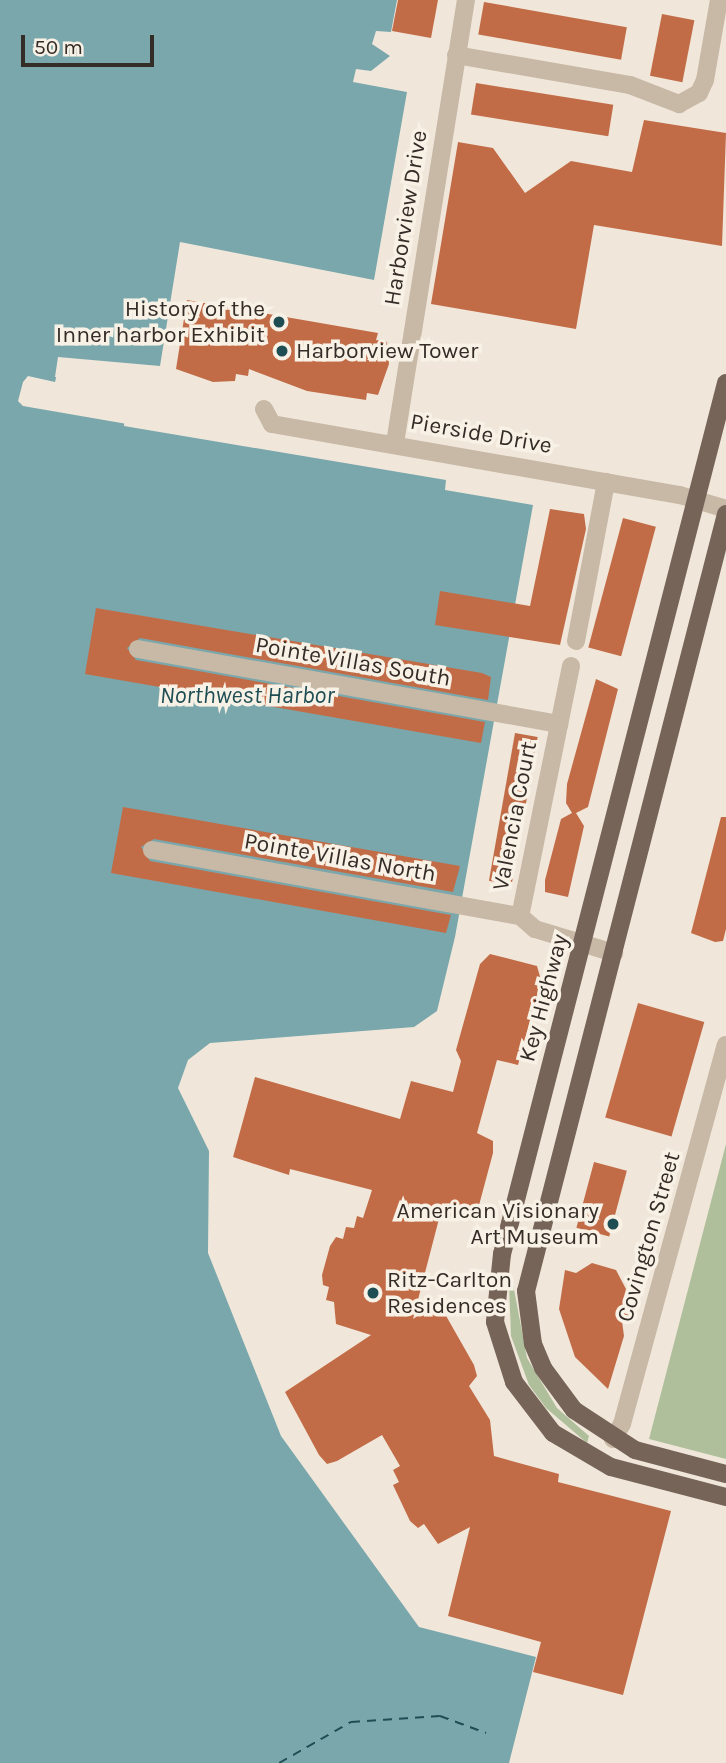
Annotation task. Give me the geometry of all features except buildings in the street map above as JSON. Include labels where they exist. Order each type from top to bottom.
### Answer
[{"type":"main road","name":"Key Highway","points":[[726,383],[502,1254],[495,1322],[502,1353],[534,1413],[587,1457],[726,1497]]},
{"type":"main road","points":[[726,514],[526,1291],[533,1344],[543,1368],[574,1410],[635,1450],[726,1474]]},
{"type":"street","name":"Harborview Drive","points":[[395,443],[466,0]]},
{"type":"street","points":[[456,55],[630,85],[679,104],[699,93],[705,80],[719,0]]},
{"type":"street","name":"Pierside Drive","points":[[264,409],[272,424],[395,443],[606,482],[697,500],[726,509]]},
{"type":"street","points":[[576,641],[606,482]]},
{"type":"street","name":"Pointe Villas South","points":[[138,649],[559,724]]},
{"type":"street","name":"Valencia Court","points":[[571,666],[520,916],[535,929],[614,953]]},
{"type":"street","name":"Pointe Villas North","points":[[152,850],[520,916]]},
{"type":"street","name":"Covington Street","points":[[613,1438],[622,1424],[726,1045]]},
{"type":"green space","points":[[726,1144],[726,1459],[649,1439]]},
{"type":"green space","points":[[509,1284],[513,1284],[527,1358],[557,1408],[589,1436],[587,1443],[546,1408],[529,1385],[511,1336]]},
{"type":"water","name":"Northwest Harbor","points":[[0,0],[397,0],[391,32],[376,31],[372,44],[390,56],[371,71],[356,69],[353,82],[407,92],[374,280],[180,242],[160,366],[58,357],[55,377],[128,388],[124,426],[446,480],[445,490],[533,505],[455,937],[437,1011],[414,1027],[210,1043],[188,1060],[178,1088],[209,1151],[208,1253],[281,1436],[419,1627],[536,1657],[509,1763],[0,1763]]},
{"type":"pier","points":[[60,361],[58,374],[130,386],[127,423],[156,429],[23,406],[18,401],[23,382],[28,376],[55,382]]},
{"type":"ferry route","points":[[279,1763],[351,1722],[440,1716],[486,1733]]},
{"type":"place","name":"History of the Inner harbor Exhibit","points":[[279,322]]},
{"type":"place","name":"Harborview Tower","points":[[282,351]]},
{"type":"place","name":"American Visionary Art Museum","points":[[613,1224]]},
{"type":"place","name":"Ritz-Carlton Residences","points":[[373,1293]]}]
